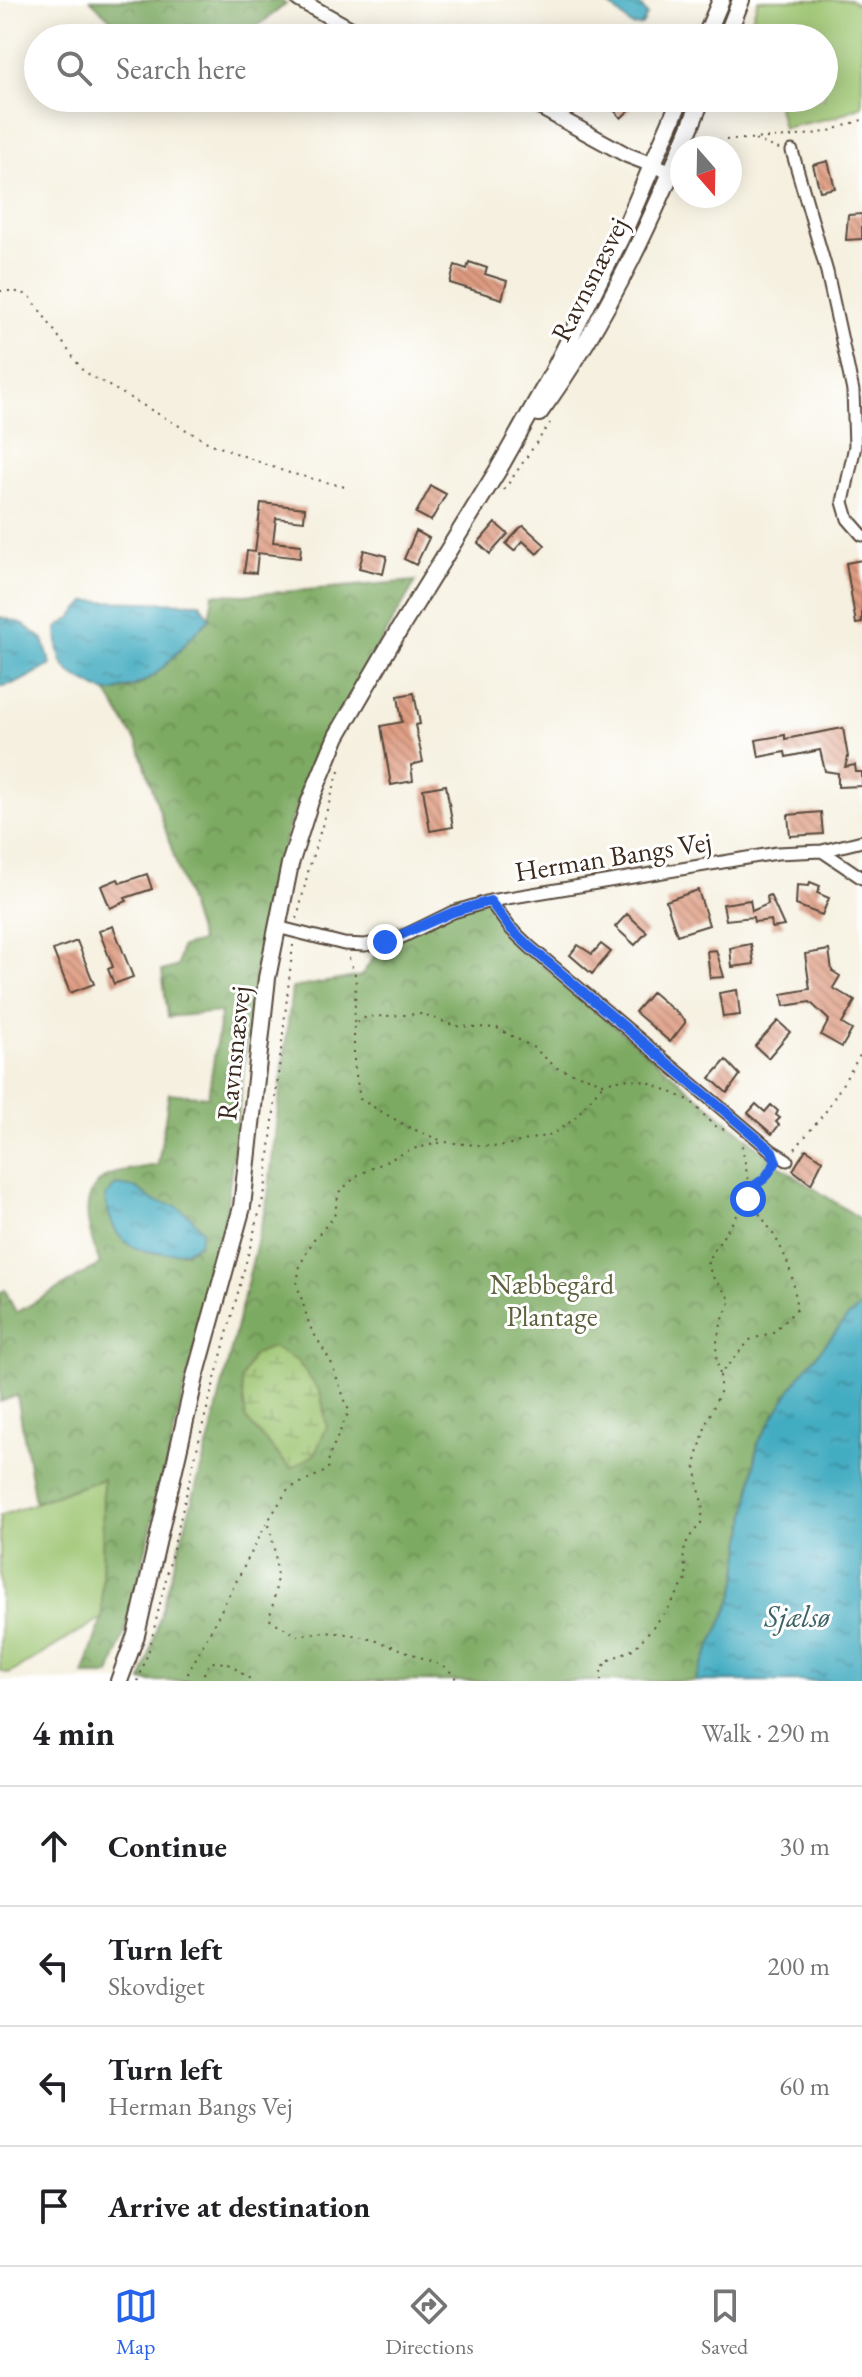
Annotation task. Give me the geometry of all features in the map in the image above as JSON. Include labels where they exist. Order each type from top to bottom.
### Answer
[{"type":"main road","points":[[711,24],[721,0]]},
{"type":"main road","points":[[732,24],[741,0]]},
{"type":"main road","name":"Ravnsnæsvej","points":[[119,1681],[136,1635],[195,1377],[242,1207],[267,978],[290,864],[310,801],[337,736],[498,470],[584,310],[624,231],[675,112]]},
{"type":"main road","name":"Ravnsnæsvej","points":[[686,136],[696,112]]},
{"type":"main road","name":"Ravnsnæsvej","points":[[498,470],[564,379],[602,318],[670,174]]},
{"type":"street","points":[[299,0],[342,24]]},
{"type":"street","points":[[549,112],[627,155],[670,172]]},
{"type":"street","points":[[792,151],[827,272],[853,391],[855,446],[843,502],[848,519],[862,535]]},
{"type":"street","name":"Herman Bangs Vej","points":[[277,927],[344,944],[365,945],[385,942],[453,912],[490,901],[777,853],[822,851],[862,841]]},
{"type":"street","points":[[822,851],[862,878]]},
{"type":"street","points":[[490,901],[510,928],[530,947],[772,1151],[787,1160]]},
{"type":"path","points":[[742,139],[826,132],[862,120]]},
{"type":"path","points":[[751,139],[792,151]]},
{"type":"path","points":[[0,291],[29,295],[83,371],[209,443],[286,472],[349,488]]},
{"type":"path","points":[[498,498],[558,413]]},
{"type":"path","points":[[297,924],[309,868],[339,772]]},
{"type":"path","points":[[344,944],[356,977],[354,1063],[360,1099],[408,1127],[444,1142],[498,1147],[553,1134],[573,1120],[604,1083]]},
{"type":"path","points":[[354,1025],[366,1017],[423,1014],[455,1026],[497,1028],[534,1048],[557,1068],[604,1083],[636,1080],[691,1101],[713,1125],[728,1131],[741,1142],[750,1189],[748,1199],[707,1261],[712,1276],[731,1300],[717,1331],[715,1359],[720,1374],[720,1392],[706,1424],[695,1465],[703,1510],[701,1523],[688,1539],[683,1554],[687,1578],[668,1609],[635,1648],[607,1661],[601,1670],[601,1681]]},
{"type":"path","points":[[787,1160],[826,1111],[862,1052]]},
{"type":"path","points":[[184,1681],[288,1489],[328,1470],[329,1456],[349,1411],[331,1362],[310,1327],[302,1304],[297,1284],[300,1265],[314,1239],[334,1217],[339,1192],[358,1175],[412,1149],[444,1142]]},
{"type":"path","points":[[750,1189],[765,1178],[776,1162],[772,1151]]},
{"type":"path","points":[[720,1374],[750,1340],[773,1332],[796,1310],[796,1290],[786,1254],[748,1199]]},
{"type":"path","points":[[268,1521],[278,1564],[269,1619],[298,1636],[320,1630],[364,1636],[445,1667],[455,1676],[455,1681]]},
{"type":"path","points":[[200,1681],[210,1662],[227,1663],[253,1681]]},
{"type":"green space","points":[[90,0],[279,0],[286,4],[260,24],[116,24]]},
{"type":"green space","points":[[758,0],[850,0],[862,6],[862,106],[835,117],[783,128],[779,112],[838,112],[838,24],[750,24]]},
{"type":"green space","points":[[416,581],[321,745],[288,829],[258,949],[225,1222],[128,1623],[110,1675],[83,1675],[102,1618],[103,1479],[35,1502],[17,1395],[0,1402],[0,1293],[5,1290],[16,1313],[100,1264],[88,1219],[90,1196],[95,1187],[115,1173],[158,1165],[169,1093],[208,1097],[221,1012],[168,1017],[162,971],[178,966],[181,947],[201,942],[139,746],[107,693],[132,688],[159,671],[209,619],[213,594],[245,595]],"holes":[[[137,1188],[199,1244],[185,1253],[146,1252]]]},
{"type":"green space","name":"Næbbegård Plantage","points":[[487,897],[521,947],[783,1168],[862,1220],[862,1306],[847,1318],[758,1442],[735,1593],[695,1681],[142,1681],[211,1433],[268,1196],[292,988],[361,976],[394,927]],"holes":[[[297,1361],[320,1392],[327,1426],[291,1469],[254,1427]]]},
{"type":"green space","points":[[272,1347],[297,1361],[320,1392],[327,1426],[315,1454],[291,1469],[246,1419],[241,1380],[253,1355]]},
{"type":"green space","points":[[103,1478],[102,1618],[9,1674],[0,1671],[0,1516]]},
{"type":"water","points":[[604,0],[637,0],[647,15],[642,24],[630,24]]},
{"type":"water","points":[[87,601],[200,603],[210,619],[152,677],[126,688],[105,692],[70,672],[59,654],[57,628]]},
{"type":"water","points":[[0,617],[21,623],[43,639],[51,665],[19,682],[0,687]]},
{"type":"water","points":[[116,1185],[137,1188],[154,1201],[176,1206],[202,1230],[199,1244],[182,1252],[163,1253],[149,1252],[129,1244],[115,1230],[105,1196]]},
{"type":"water","name":"Sjælsø","points":[[862,1306],[862,1681],[695,1681],[735,1593],[758,1442],[800,1375],[847,1318]]},
{"type":"building","points":[[828,161],[835,188],[820,191],[813,165]]},
{"type":"building","points":[[862,214],[862,239],[846,240],[848,215]]},
{"type":"building","points":[[469,262],[487,268],[485,274],[507,281],[502,299],[450,283],[455,265],[467,269]]},
{"type":"building","points":[[431,486],[446,494],[431,521],[416,513]]},
{"type":"building","points":[[261,503],[305,508],[304,521],[276,518],[273,542],[301,545],[300,558],[258,553],[256,573],[244,572],[247,551],[255,552]]},
{"type":"building","points":[[495,523],[508,534],[490,554],[478,543]]},
{"type":"building","points":[[524,526],[545,545],[537,554],[523,541],[514,551],[506,544]]},
{"type":"building","points":[[416,531],[429,538],[416,565],[404,559]]},
{"type":"building","points":[[364,550],[387,556],[383,574],[359,568]]},
{"type":"building","points":[[862,560],[862,623],[856,624],[846,563]]},
{"type":"building","points":[[414,693],[420,724],[415,725],[423,762],[411,765],[413,781],[391,785],[381,726],[402,722],[398,696]]},
{"type":"building","points":[[843,728],[848,757],[845,767],[855,765],[856,772],[862,772],[862,786],[838,787],[838,773],[825,771],[820,750],[786,757],[785,752],[759,757],[756,740],[785,735],[785,739]]},
{"type":"building","points":[[446,785],[453,827],[430,831],[423,789]]},
{"type":"building","points":[[821,812],[823,834],[790,836],[788,815]]},
{"type":"building","points":[[147,874],[152,889],[125,898],[127,901],[110,908],[101,886],[118,879],[120,883]]},
{"type":"building","points":[[810,882],[820,886],[817,893],[829,898],[822,915],[796,905],[797,885],[809,886]]},
{"type":"building","points":[[698,890],[709,925],[677,935],[666,901]]},
{"type":"building","points":[[770,895],[784,926],[772,928],[771,920],[754,922],[753,917],[726,920],[723,904],[750,900],[752,911],[768,904],[767,896]]},
{"type":"building","points":[[627,914],[647,932],[635,945],[615,927]]},
{"type":"building","points":[[113,926],[133,977],[114,984],[108,969],[113,967],[99,931]]},
{"type":"building","points":[[77,941],[94,984],[70,993],[53,950]]},
{"type":"building","points":[[601,944],[611,952],[592,974],[570,955],[578,945],[592,954]]},
{"type":"building","points":[[751,944],[754,964],[732,967],[730,948]]},
{"type":"building","points":[[716,950],[724,977],[710,978],[707,951]]},
{"type":"building","points":[[829,950],[832,971],[840,976],[833,988],[855,1001],[842,1024],[852,1030],[842,1047],[821,1035],[829,1020],[810,1002],[784,1006],[782,994],[810,989],[805,954]]},
{"type":"building","points":[[737,990],[740,1015],[723,1017],[719,993]]},
{"type":"building","points":[[652,992],[685,1020],[670,1042],[635,1012]]},
{"type":"building","points":[[778,1021],[790,1032],[768,1058],[755,1046]]},
{"type":"building","points":[[726,1060],[740,1075],[727,1093],[710,1078]]},
{"type":"building","points":[[756,1104],[765,1112],[771,1105],[778,1111],[776,1115],[780,1118],[776,1122],[779,1125],[772,1134],[748,1113]]},
{"type":"building","points":[[806,1149],[823,1160],[811,1184],[793,1170]]},
{"type":"route","points":[[385,942],[453,912],[490,901],[510,928],[530,947],[772,1151],[776,1162],[765,1178],[750,1189],[748,1199]]}]
